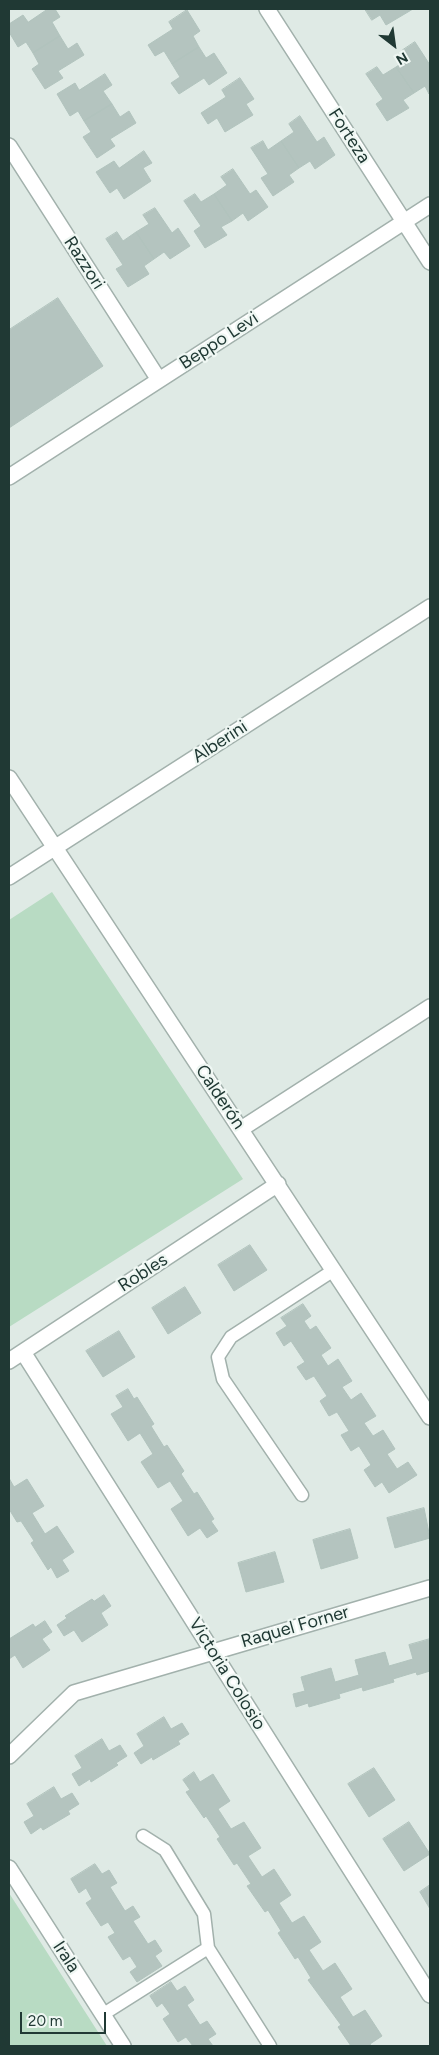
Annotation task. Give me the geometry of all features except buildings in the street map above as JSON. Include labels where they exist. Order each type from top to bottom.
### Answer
[{"type":"street","name":"Forteza","points":[[267,9],[430,262]]},
{"type":"street","name":"Razzori","points":[[9,146],[159,380]]},
{"type":"street","name":"Beppo Levi","points":[[9,476],[430,205]]},
{"type":"street","name":"Alberini","points":[[9,877],[430,607]]},
{"type":"street","name":"Calderón","points":[[9,778],[430,1417]]},
{"type":"street","points":[[241,1129],[430,1007]]},
{"type":"street","name":"Robles","points":[[9,1361],[278,1184]]},
{"type":"street","name":"Victoria Colosio","points":[[23,1352],[430,1995]]},
{"type":"street","name":"Raquel Forner","points":[[9,1756],[74,1693],[430,1588]]},
{"type":"street","name":"Irala","points":[[9,1868],[123,2046]]},
{"type":"lane","points":[[302,1495],[223,1379],[218,1356],[231,1337],[334,1270]]},
{"type":"lane","points":[[143,1836],[165,1850],[204,1914],[208,1948],[270,2046]]},
{"type":"lane","points":[[102,2015],[208,1948]]},
{"type":"green space","points":[[52,892],[243,1179],[9,1327],[9,920]]},
{"type":"green space","points":[[9,1893],[107,2046],[9,2046]]}]
